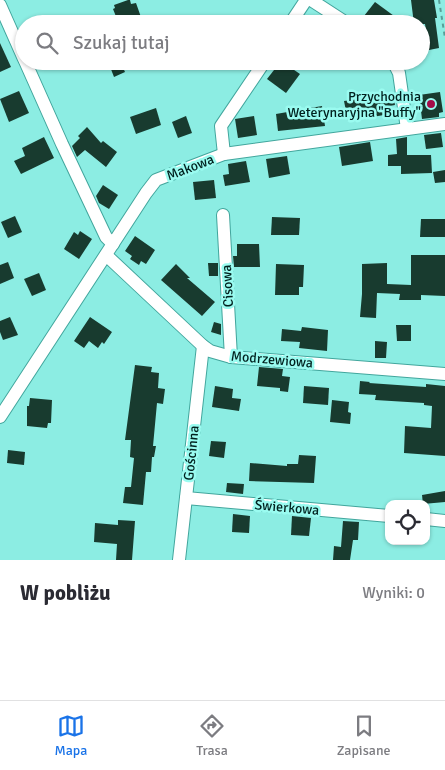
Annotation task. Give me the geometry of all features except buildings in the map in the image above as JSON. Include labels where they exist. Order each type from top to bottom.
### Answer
[{"type":"street","points":[[296,15],[306,0]]},
{"type":"street","points":[[311,0],[334,15]]},
{"type":"street","name":"Modrzewiowa","points":[[0,5],[15,39]]},
{"type":"street","name":"Modrzewiowa","points":[[29,70],[110,249],[203,346],[210,351],[231,357],[445,374]]},
{"type":"street","points":[[224,154],[221,126],[259,70]]},
{"type":"street","points":[[397,70],[407,129]]},
{"type":"street","name":"Makowa","points":[[0,417],[151,184],[156,180],[224,154],[445,124]]},
{"type":"street","name":"Cisowa","points":[[223,215],[231,357]]},
{"type":"street","name":"Gościnna","points":[[179,560],[203,346]]},
{"type":"street","name":"Świerkowa","points":[[186,498],[385,516]]},
{"type":"street","points":[[430,519],[445,521]]},
{"type":"path","points":[[440,0],[445,38]]},
{"type":"place","name":"Przychodnia Weterynaryjna \"Buffy\"","points":[[431,104]]}]
